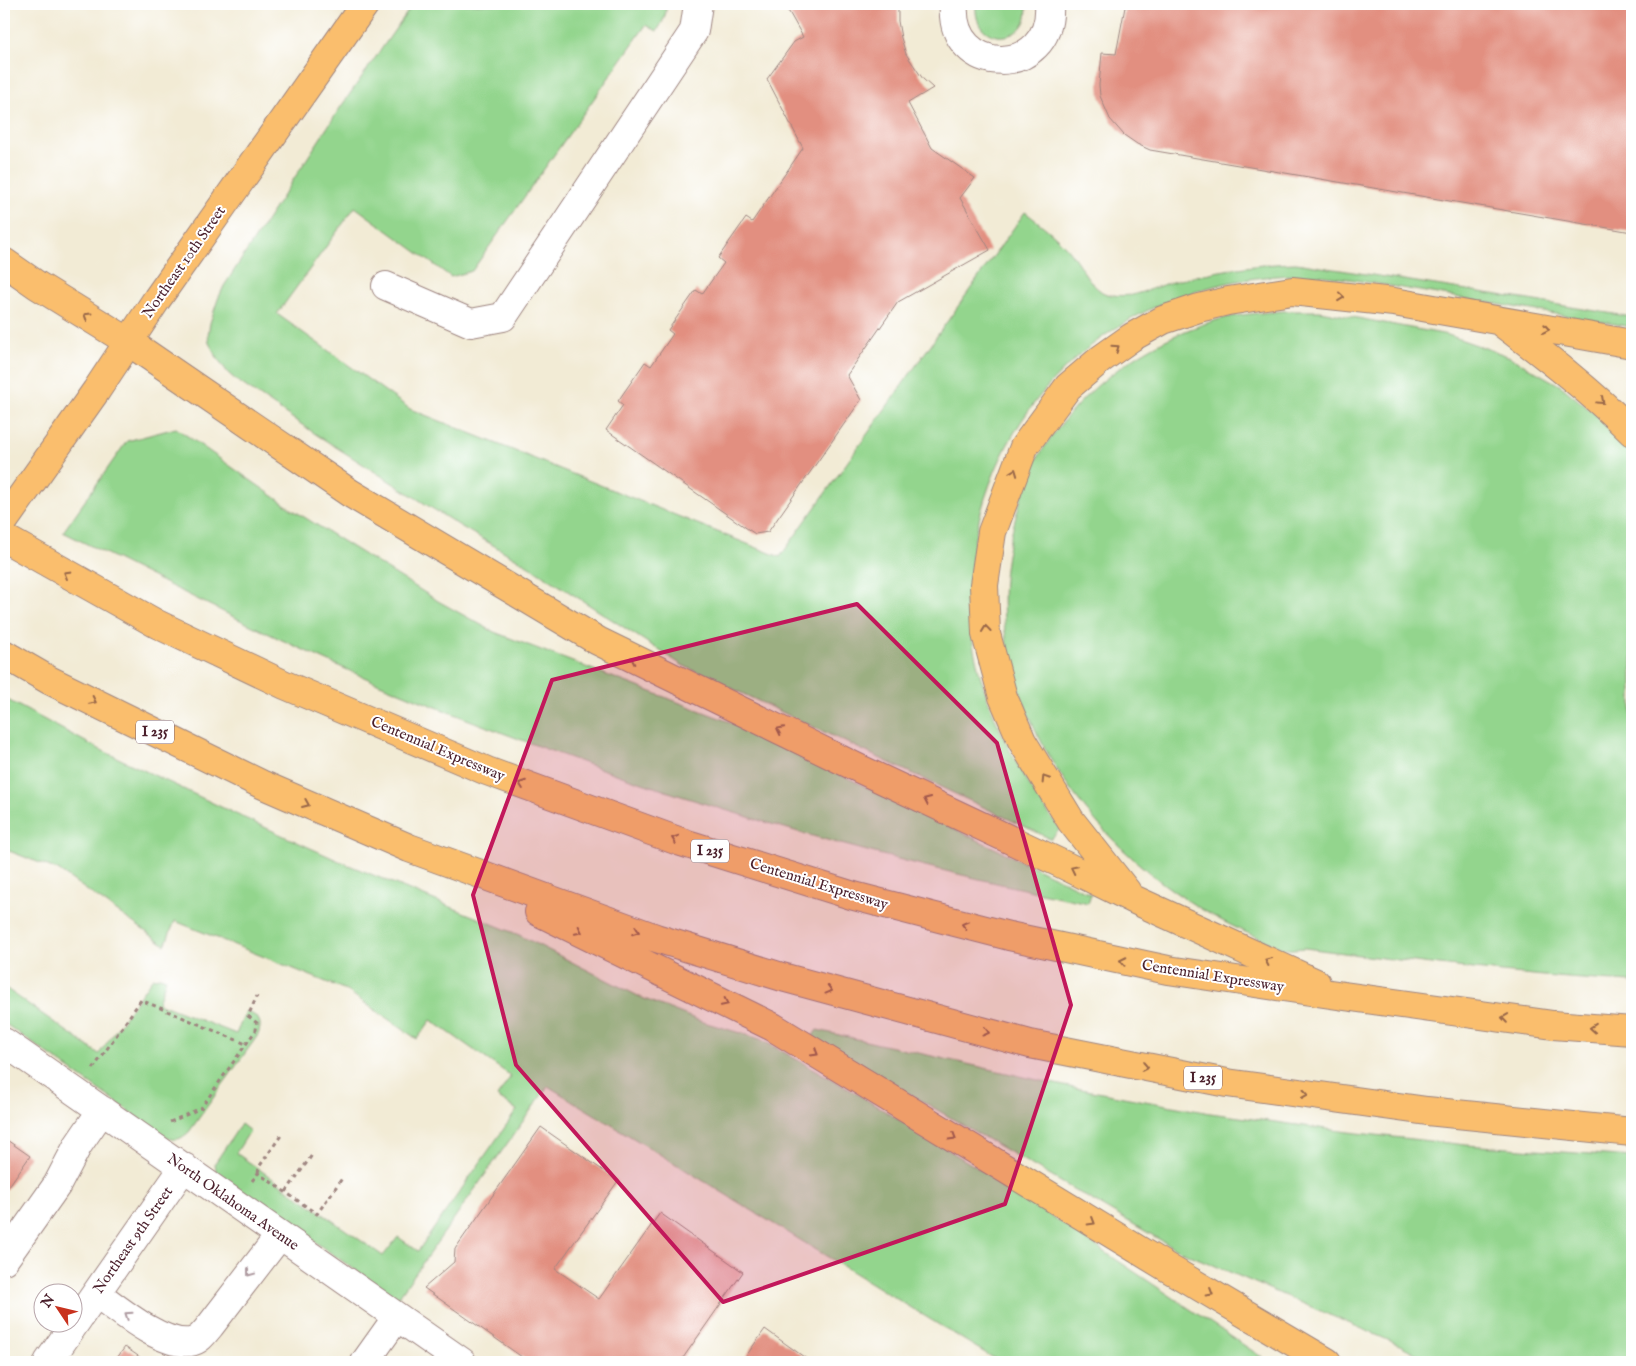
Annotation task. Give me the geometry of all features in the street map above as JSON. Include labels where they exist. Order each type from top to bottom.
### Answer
[{"type":"main road","name":"Northeast 10th Street","points":[[4,521],[157,299],[365,4]]},
{"type":"main road","points":[[4,262],[37,286],[129,342],[350,494],[598,641],[1133,899],[1344,996]]},
{"type":"main road","points":[[1133,899],[1071,821],[1022,742],[1003,697],[986,634],[984,585],[992,532],[1024,447],[1068,386],[1132,336],[1163,320],[1228,301],[1292,291],[1394,302],[1632,344]]},
{"type":"main road","points":[[1498,320],[1568,373],[1604,404],[1632,432]]},
{"type":"main road","name":"Centennial Expressway","points":[[4,538],[157,624],[285,685],[487,771],[681,842],[854,896],[1009,936],[1168,970],[1553,1025],[1632,1031]]},
{"type":"main road","name":"I 235","points":[[4,654],[49,680],[262,784],[409,848],[665,941],[782,977],[1030,1044],[1227,1083],[1427,1111],[1632,1132]]},
{"type":"main road","points":[[409,848],[773,1027],[1159,1263],[1327,1362]]},
{"type":"street","points":[[386,286],[471,323],[503,317],[694,31],[698,4]]},
{"type":"street","points":[[954,4],[953,16],[957,32],[966,46],[979,55],[994,60],[1010,60],[1025,54],[1038,44],[1047,31],[1050,16],[1049,4]]},
{"type":"street","name":"North Oklahoma Avenue","points":[[4,1042],[462,1362]]},
{"type":"street","points":[[4,1260],[57,1185],[78,1145],[102,1110]]},
{"type":"street","name":"Northeast 9th Street","points":[[48,1362],[184,1167]]},
{"type":"street","points":[[96,1293],[159,1336],[172,1341],[191,1342],[200,1338],[210,1326],[280,1234]]},
{"type":"street","points":[[365,1362],[397,1317]]},
{"type":"path","points":[[169,1122],[201,1108],[256,1030],[257,1023],[248,1016],[256,996]]},
{"type":"path","points":[[88,1075],[141,1000],[246,1044]]},
{"type":"path","points":[[246,1189],[258,1173],[259,1166],[282,1134]]},
{"type":"path","points":[[286,1192],[312,1155]]},
{"type":"path","points":[[258,1173],[317,1214],[342,1177]]},
{"type":"highlighted area","points":[[857,604],[997,743],[1071,1005],[1005,1204],[723,1302],[516,1065],[473,895],[552,680]]},
{"type":"green space","points":[[413,4],[666,4],[666,12],[657,31],[646,25],[472,271],[451,277],[355,207],[277,314],[410,409],[780,557],[1025,212],[1057,238],[1093,284],[1102,292],[1108,294],[1132,295],[1187,278],[1218,271],[1296,263],[1632,317],[1632,327],[1321,275],[1256,278],[1202,290],[1151,309],[1104,336],[1063,370],[1028,411],[1001,458],[981,512],[975,539],[970,579],[972,639],[980,675],[997,722],[1018,766],[1060,829],[1051,839],[682,665],[529,566],[460,526],[317,435],[228,373],[209,343],[208,335],[210,323],[224,286],[340,108]]},
{"type":"green space","points":[[976,4],[1026,4],[1026,17],[1021,27],[1013,34],[1003,36],[992,35],[983,29],[977,19]]},
{"type":"green space","points":[[1283,311],[1320,311],[1448,335],[1508,356],[1561,386],[1595,414],[1623,442],[1632,454],[1632,982],[1509,973],[1305,948],[1289,949],[1278,947],[1219,919],[1193,904],[1163,884],[1135,861],[1109,836],[1086,809],[1064,780],[1045,749],[1030,717],[1011,663],[1005,635],[1003,603],[1005,571],[1010,540],[1024,488],[1035,462],[1056,430],[1074,409],[1116,370],[1139,354],[1190,329],[1217,320],[1241,315]]},
{"type":"green space","points":[[176,428],[293,510],[438,601],[494,632],[730,722],[1091,894],[1088,903],[1005,885],[840,844],[715,807],[546,749],[421,701],[330,662],[240,620],[63,532],[127,441]]},
{"type":"green space","points":[[4,698],[97,748],[240,816],[339,861],[519,935],[642,998],[700,1021],[760,1039],[844,1086],[1002,1183],[1269,1362],[1000,1362],[548,1086],[397,1299],[220,1176],[216,1171],[215,1163],[241,1124],[250,1131],[236,1153],[383,1256],[398,1237],[418,1251],[517,1110],[497,1097],[511,1076],[431,1020],[417,1039],[346,990],[175,921],[165,945],[58,870],[4,849]]},
{"type":"green space","points":[[160,977],[166,979],[158,1003],[236,1034],[246,1011],[254,1015],[260,1023],[258,1035],[189,1132],[176,1139],[167,1138],[4,1023],[4,987],[99,1054],[149,983],[153,978]]},
{"type":"green space","points":[[817,1030],[1064,1086],[1210,1113],[1348,1132],[1466,1145],[1632,1157],[1632,1362],[1432,1362],[1402,1346],[1176,1249],[812,1037]]},
{"type":"building","points":[[777,4],[857,4],[858,6],[861,4],[898,4],[898,21],[906,54],[923,79],[933,88],[908,103],[932,148],[975,178],[960,198],[990,250],[898,302],[847,375],[861,400],[768,532],[755,534],[606,430],[623,405],[618,401],[645,362],[651,366],[673,334],[668,330],[696,290],[702,294],[724,263],[718,258],[746,218],[752,222],[803,148],[767,79],[794,42],[803,37],[789,12]]},
{"type":"building","points":[[1153,4],[1632,4],[1632,232],[1150,150],[1137,144],[1124,135],[1110,119],[1100,96],[1099,85],[1102,53],[1116,54],[1125,7]]},
{"type":"building","points":[[541,1127],[618,1181],[555,1269],[599,1299],[660,1213],[743,1272],[683,1358],[689,1362],[529,1362],[424,1288],[454,1262],[455,1249]]},
{"type":"building","points":[[4,1138],[30,1156],[4,1193]]},
{"type":"building","points":[[765,1329],[811,1362],[742,1362]]},
{"type":"building","points":[[125,1347],[147,1362],[114,1362]]}]
